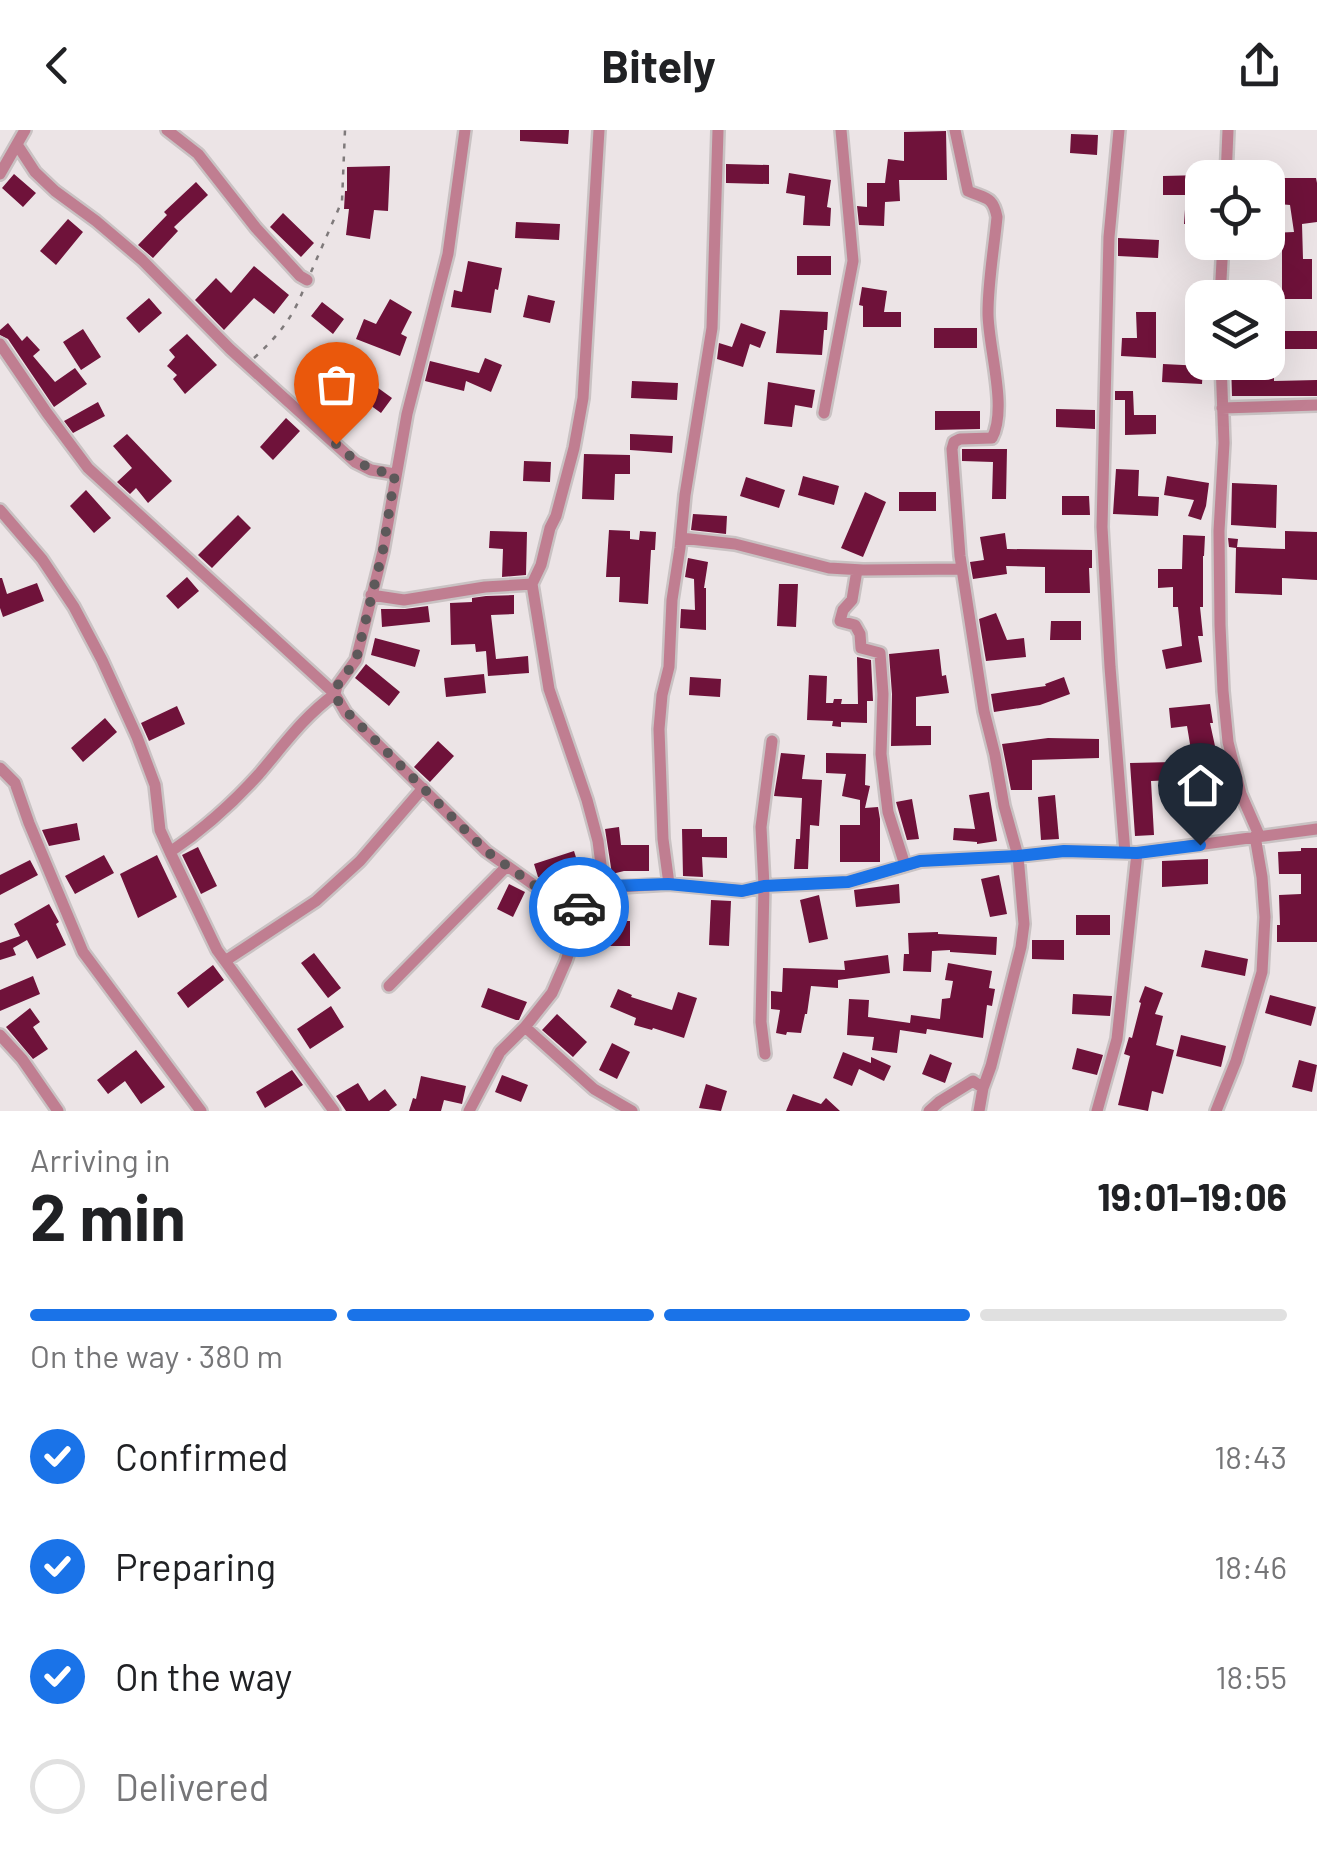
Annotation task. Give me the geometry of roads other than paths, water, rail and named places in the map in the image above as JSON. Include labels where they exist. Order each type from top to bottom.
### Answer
[{"type":"street","points":[[0,174],[25,130]]},
{"type":"street","points":[[167,130],[198,154],[256,228],[308,280]]},
{"type":"street","points":[[170,852],[204,829],[257,776],[317,707],[335,694],[356,660],[383,550],[413,388],[448,254],[465,130]]},
{"type":"street","points":[[599,130],[583,398],[556,516],[532,584],[549,689],[598,842],[604,888]]},
{"type":"street","points":[[668,884],[659,729],[669,667],[672,600],[685,495],[712,328],[718,130]]},
{"type":"street","points":[[824,413],[853,261],[841,130]]},
{"type":"street","points":[[955,130],[968,191],[988,198],[997,217],[988,311],[996,425],[992,438],[960,439],[954,442],[952,450],[962,569],[984,711],[1018,856],[1024,924],[980,1111]]},
{"type":"street","points":[[1096,1111],[1117,1038],[1131,853],[1110,666],[1102,527],[1109,237],[1119,130]]},
{"type":"street","points":[[1227,160],[1228,130]]},
{"type":"street","points":[[18,146],[35,172],[142,260],[355,462],[371,470],[395,474]]},
{"type":"street","points":[[0,344],[88,468],[335,694],[346,713],[486,851],[534,885],[583,909]]},
{"type":"street","points":[[1216,1111],[1236,1061],[1262,972],[1265,917],[1258,835],[1241,794],[1228,742],[1220,625],[1221,380]]},
{"type":"street","points":[[1222,408],[1317,405]]},
{"type":"street","points":[[0,510],[64,591],[102,660],[155,785],[160,830],[216,950],[334,1111]]},
{"type":"street","points":[[681,538],[735,544],[829,568],[962,569]]},
{"type":"street","points":[[856,570],[852,600],[840,621],[856,625],[861,648],[880,653],[881,754],[888,812],[905,866]]},
{"type":"street","points":[[371,595],[404,600],[532,584]]},
{"type":"street","points":[[764,1054],[761,828],[772,742]]},
{"type":"street","points":[[0,768],[15,783],[82,952],[201,1111]]},
{"type":"street","points":[[224,962],[316,901],[360,861],[424,788]]},
{"type":"street","points":[[469,1111],[500,1052],[552,992],[583,909],[592,895],[604,888],[668,884],[742,891],[764,886],[848,882],[920,861],[1064,851],[1131,853],[1317,829]]},
{"type":"street","points":[[388,986],[507,866]]},
{"type":"street","points":[[525,1026],[594,1090],[632,1111]]},
{"type":"street","points":[[0,1034],[22,1058],[58,1111]]},
{"type":"street","points":[[929,1111],[973,1080],[983,1088]]}]
